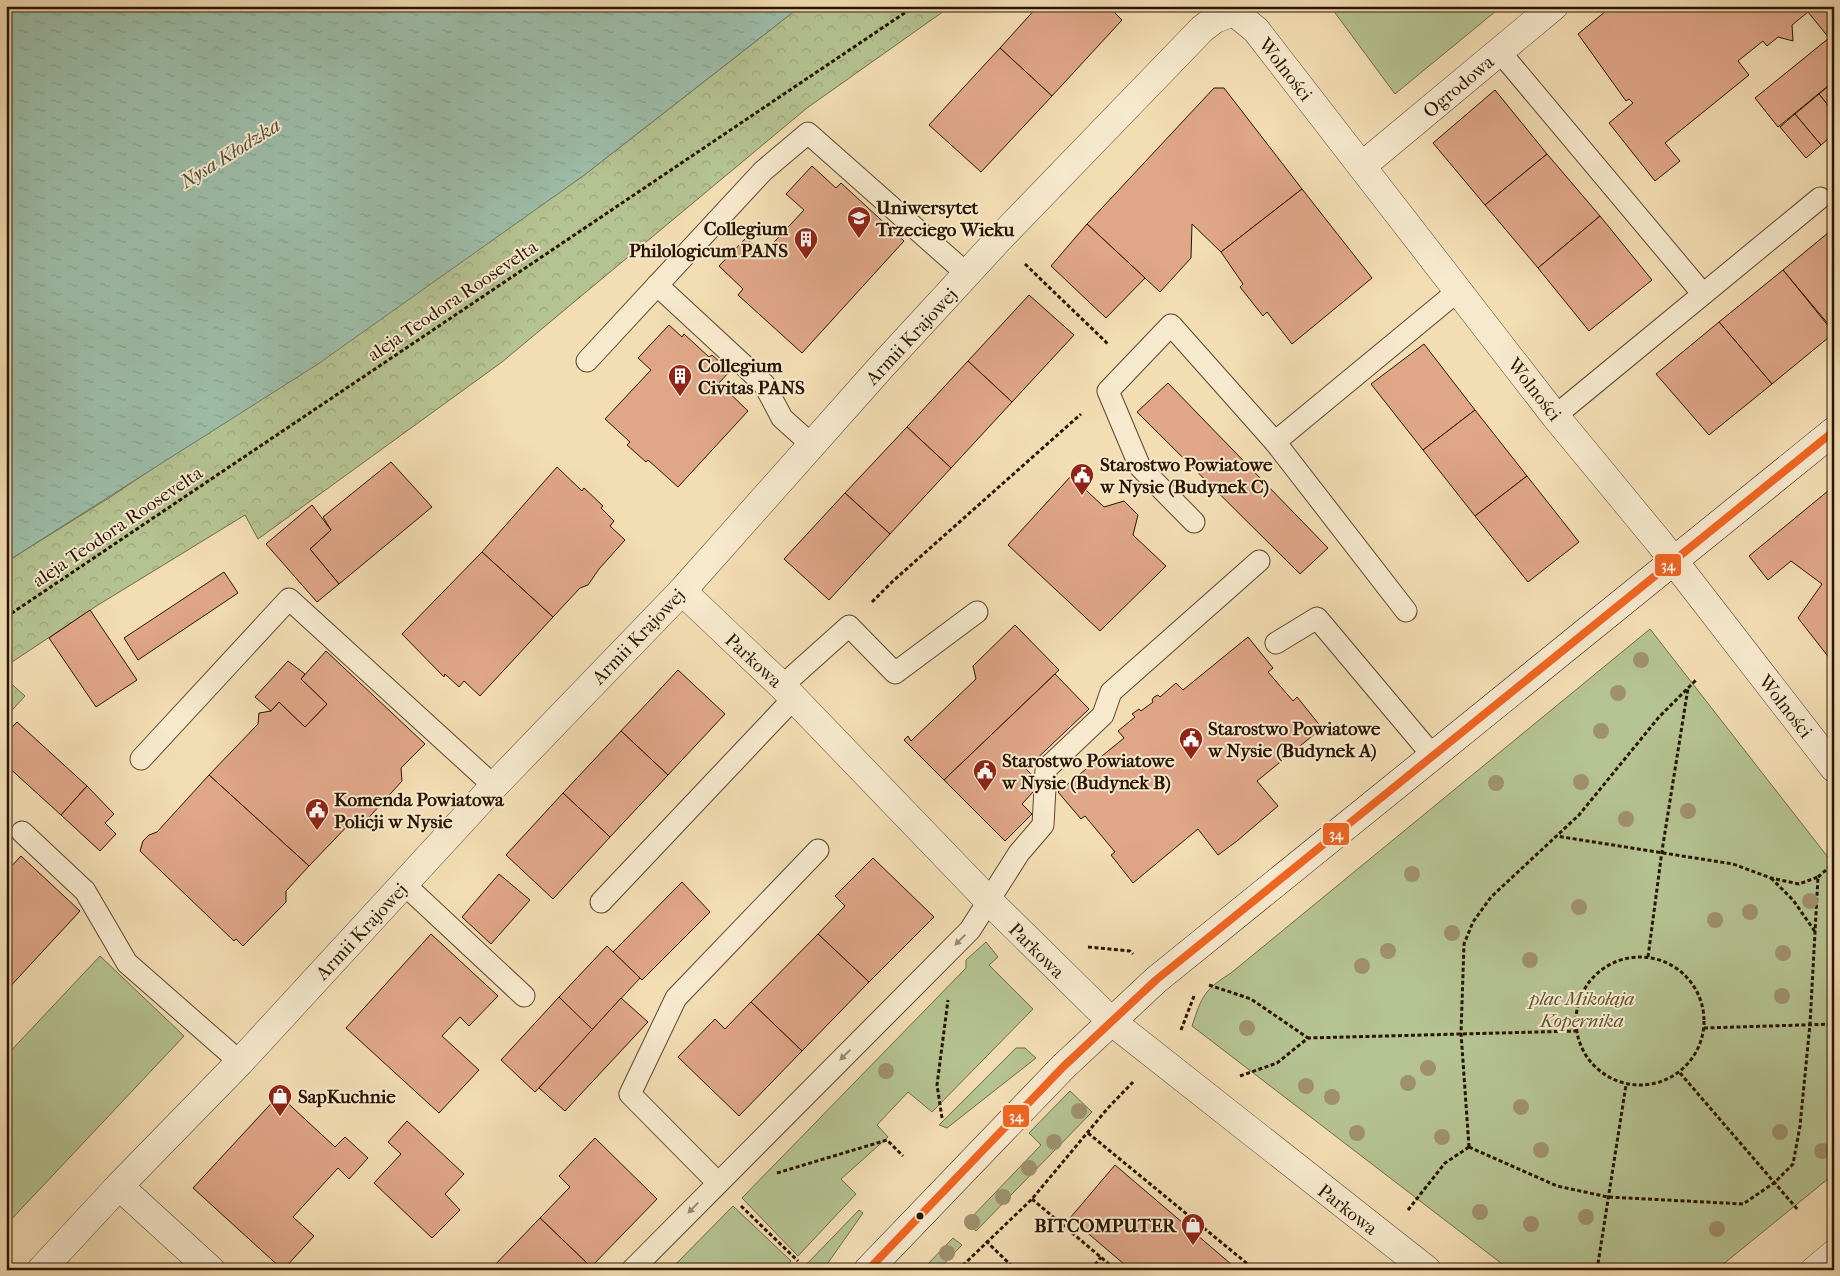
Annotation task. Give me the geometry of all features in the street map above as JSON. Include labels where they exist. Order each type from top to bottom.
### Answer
[{"type":"street","name":"Ogrodowa","points":[[1362,166],[1554,6]]},
{"type":"street","name":"Wolności","points":[[1235,9],[1256,30],[1555,416],[1674,562],[1834,768]]},
{"type":"street","name":"Armii Krajowej","points":[[41,1270],[119,1186],[240,1062],[494,786],[682,591],[999,239],[1202,29],[1215,19],[1235,9]]},
{"type":"street","points":[[868,1270],[1063,1067],[1156,980],[1834,431]]},
{"type":"street","name":"Parkowa","points":[[682,591],[788,692],[989,901],[1111,1021],[1394,1253],[1427,1270]]},
{"type":"street","points":[[119,1186],[211,1270]]},
{"type":"street","points":[[1815,1270],[1834,1254]]},
{"type":"lane","points":[[1500,52],[1704,294]]},
{"type":"lane","points":[[587,361],[762,171],[808,133],[968,274]]},
{"type":"lane","points":[[1555,416],[1820,198]]},
{"type":"lane","points":[[657,285],[764,384],[782,418],[812,445]]},
{"type":"lane","points":[[1275,442],[1459,290]]},
{"type":"lane","points":[[1194,522],[1140,467],[1108,391],[1171,325],[1275,442],[1406,611]]},
{"type":"lane","points":[[632,1270],[970,930],[1019,853],[1043,825],[1046,769],[1103,716],[1111,692],[1258,561]]},
{"type":"lane","points":[[140,759],[289,599],[494,786]]},
{"type":"lane","points":[[602,902],[788,692],[850,626],[895,673],[977,612]]},
{"type":"lane","points":[[1276,643],[1317,618],[1433,756]]},
{"type":"lane","points":[[22,832],[85,891],[127,963],[240,1062]]},
{"type":"lane","points":[[718,1183],[630,1094],[676,998],[818,850]]},
{"type":"lane","points":[[404,884],[524,996]]},
{"type":"path","name":"aleja Teodora Roosevelta","points":[[6,617],[914,6]]},
{"type":"path","points":[[999,239],[1131,366]]},
{"type":"path","points":[[850,626],[893,581],[1108,391]]},
{"type":"path","points":[[1469,1147],[1461,1033],[1464,944],[1473,922],[1490,897],[1579,815],[1659,717],[1697,679]]},
{"type":"path","points":[[1648,957],[1662,851],[1688,688]]},
{"type":"path","points":[[1556,836],[1662,851],[1733,864],[1771,878],[1799,884],[1818,877],[1834,863]]},
{"type":"path","points":[[1469,1147],[1557,1186],[1608,1197],[1742,1204],[1774,1183],[1793,1164],[1800,1126],[1810,1024],[1818,877]]},
{"type":"path","points":[[1771,878],[1793,900],[1816,934]]},
{"type":"path","points":[[942,1118],[937,1085],[955,945]]},
{"type":"path","points":[[1086,947],[1130,951],[1136,958]]},
{"type":"path","points":[[1628,957],[1648,957],[1668,963],[1684,973],[1696,989],[1704,1008],[1704,1028],[1700,1045],[1692,1060],[1680,1073],[1654,1084],[1645,1086],[1626,1085],[1608,1078],[1593,1066],[1582,1050],[1576,1031],[1576,1012],[1582,992],[1594,976],[1609,964],[1628,957]]},
{"type":"path","points":[[1209,985],[1251,999],[1308,1038],[1576,1031]]},
{"type":"path","points":[[1704,1028],[1834,1024]]},
{"type":"path","points":[[1175,1030],[1179,1036]]},
{"type":"path","points":[[1232,1071],[1240,1076],[1277,1063],[1308,1038]]},
{"type":"path","points":[[1680,1073],[1798,1210]]},
{"type":"path","points":[[958,1270],[986,1241],[1032,1199],[1107,1109],[1138,1078]]},
{"type":"path","points":[[1597,1270],[1626,1085]]},
{"type":"path","points":[[1088,1133],[1255,1270]]},
{"type":"path","points":[[718,1183],[762,1177],[887,1140],[903,1156]]},
{"type":"path","points":[[1394,1253],[1445,1162],[1469,1147]]},
{"type":"path","points":[[718,1183],[798,1261]]},
{"type":"path","points":[[1032,1199],[1116,1270]]},
{"type":"path","points":[[986,1241],[1016,1270]]},
{"type":"path","points":[[1091,1270],[1101,1257]]},
{"type":"green space","points":[[801,6],[951,6],[807,108],[502,362],[258,539],[245,515],[98,605],[6,666],[6,562],[112,496],[583,176]]},
{"type":"green space","points":[[1330,6],[1502,6],[1395,94]]},
{"type":"green space","name":"plac Mikołaja Kopernika","points":[[1650,629],[1834,865],[1834,1174],[1716,1270],[1510,1270],[1192,1026],[1199,1007],[1209,989],[1231,973]]},
{"type":"green space","points":[[6,679],[25,696],[6,717]]},
{"type":"green space","points":[[986,942],[998,957],[989,965],[1033,1009],[932,1112],[908,1092],[877,1125],[888,1137],[841,1179],[856,1194],[798,1256],[742,1198],[966,968],[966,960]]},
{"type":"green space","points":[[100,956],[184,1036],[6,1225],[6,1056]]},
{"type":"green space","points":[[1016,1048],[1025,1048],[1036,1058],[947,1128],[939,1125]]},
{"type":"green space","points":[[1070,1091],[1092,1112],[976,1231],[967,1222],[1041,1145],[1029,1133]]},
{"type":"green space","points":[[733,1206],[791,1261],[783,1270],[670,1270]]},
{"type":"green space","points":[[859,1210],[863,1213],[823,1270],[801,1270]]},
{"type":"green space","points":[[953,1238],[962,1245],[938,1270],[922,1270]]},
{"type":"water","name":"Nysa Kłodzka","points":[[6,6],[801,6],[583,176],[318,364],[6,562]]},
{"type":"building","points":[[1038,6],[1108,6],[1122,20],[1052,96],[1000,48]]},
{"type":"building","points":[[1612,6],[1834,6],[1834,34],[1829,38],[1808,12],[1792,25],[1793,41],[1778,37],[1767,46],[1763,41],[1738,61],[1749,75],[1665,143],[1680,161],[1655,181],[1609,123],[1633,103],[1629,99],[1626,101],[1578,34]]},
{"type":"building","points":[[1834,34],[1834,81],[1778,127],[1755,98]]},
{"type":"building","points":[[1000,48],[1052,96],[981,172],[929,125]]},
{"type":"building","points":[[1831,84],[1834,87],[1834,113],[1819,94]]},
{"type":"building","points":[[1214,88],[1224,88],[1302,189],[1221,252],[1192,224],[1191,258],[1160,292],[1087,224]]},
{"type":"building","points":[[1495,90],[1547,154],[1485,205],[1433,143]]},
{"type":"building","points":[[1819,94],[1834,113],[1834,134],[1821,145],[1795,114]]},
{"type":"building","points":[[1795,114],[1821,145],[1806,158],[1780,127]]},
{"type":"building","points":[[1547,154],[1600,216],[1538,268],[1485,205]]},
{"type":"building","name":"Collegium Philologicum PANS","points":[[812,166],[836,188],[841,183],[904,241],[802,353],[738,295],[743,289],[719,266],[746,238],[763,254],[804,210],[786,194]]},
{"type":"building","points":[[1302,189],[1372,278],[1292,344],[1267,312],[1263,316],[1240,287],[1243,284],[1221,252]]},
{"type":"building","points":[[1600,216],[1652,280],[1589,331],[1538,268]]},
{"type":"building","points":[[1087,224],[1145,278],[1106,318],[1051,266]]},
{"type":"building","points":[[1834,228],[1834,331],[1783,270]]},
{"type":"building","points":[[1783,270],[1834,333],[1772,384],[1719,322]]},
{"type":"building","points":[[1029,295],[1074,335],[1012,402],[968,361]]},
{"type":"building","points":[[1719,322],[1772,384],[1709,435],[1656,374]]},
{"type":"building","name":"Collegium Civitas PANS","points":[[669,325],[682,337],[684,334],[709,357],[712,355],[730,371],[719,383],[748,411],[678,487],[648,460],[646,462],[627,445],[630,442],[605,419],[651,370],[638,358]]},
{"type":"building","points":[[1424,344],[1475,410],[1423,450],[1371,384]]},
{"type":"building","points":[[968,361],[1012,402],[951,468],[907,427]]},
{"type":"building","points":[[1168,383],[1328,548],[1300,574],[1137,412]]},
{"type":"building","points":[[1475,410],[1527,476],[1475,516],[1423,450]]},
{"type":"building","points":[[907,427],[951,468],[890,534],[845,493]]},
{"type":"building","points":[[391,462],[432,507],[339,584],[310,549],[331,530],[323,517]]},
{"type":"building","points":[[557,467],[582,491],[584,488],[603,506],[601,508],[614,521],[610,526],[625,540],[599,569],[588,585],[580,588],[553,617],[482,552]]},
{"type":"building","points":[[1071,476],[1104,507],[1124,501],[1138,515],[1133,535],[1166,566],[1100,631],[1008,545]]},
{"type":"building","points":[[1527,476],[1579,542],[1528,582],[1475,516]]},
{"type":"building","points":[[1834,486],[1834,664],[1798,618],[1822,584],[1791,561],[1768,580],[1749,556]]},
{"type":"building","points":[[845,493],[890,534],[829,600],[784,559]]},
{"type":"building","points":[[312,505],[331,530],[310,549],[339,584],[317,602],[266,544]]},
{"type":"building","points":[[482,552],[553,617],[480,696],[464,681],[459,687],[445,674],[444,677],[402,634]]},
{"type":"building","points":[[224,572],[238,593],[138,660],[124,638]]},
{"type":"building","points":[[90,610],[137,680],[96,707],[49,638]]},
{"type":"building","points":[[1015,625],[1059,670],[944,780],[904,740],[908,736],[911,741],[976,679],[973,666]]},
{"type":"building","name":"Starostwo Powiatowe w Nysie (Budynek A)","points":[[1248,637],[1273,668],[1268,672],[1293,701],[1297,697],[1322,728],[1257,781],[1278,806],[1237,841],[1218,855],[1198,829],[1133,883],[1111,855],[1115,852],[1085,816],[1081,819],[1058,792],[1124,738],[1118,731],[1135,717],[1132,714],[1139,709],[1141,711],[1153,702],[1154,697],[1158,695],[1160,697],[1176,683],[1183,690]]},
{"type":"building","points":[[326,651],[425,744],[401,768],[402,781],[362,825],[355,818],[309,866],[209,775],[258,724],[259,713],[271,711],[279,702],[305,727],[327,704],[301,679]]},
{"type":"building","points":[[288,661],[305,674],[301,679],[327,704],[305,727],[279,702],[271,711],[255,697]]},
{"type":"building","points":[[678,670],[725,714],[668,775],[621,731]]},
{"type":"building","points":[[1055,674],[1089,709],[1026,769],[1032,775],[1026,781],[1034,791],[1022,804],[1032,814],[1005,841],[944,780]]},
{"type":"building","points":[[17,722],[87,786],[61,815],[6,765],[6,734]]},
{"type":"building","points":[[621,731],[668,775],[610,837],[563,793]]},
{"type":"building","points":[[209,775],[309,866],[286,891],[286,902],[243,946],[236,939],[234,941],[140,851],[143,841],[149,835],[157,832]]},
{"type":"building","points":[[87,786],[114,814],[105,823],[116,834],[100,851],[61,815]]},
{"type":"building","points":[[563,793],[610,837],[553,899],[506,855]]},
{"type":"building","points":[[21,856],[80,911],[6,991],[6,872]]},
{"type":"building","points":[[873,858],[934,917],[869,982],[818,934],[845,906],[835,896]]},
{"type":"building","points":[[499,874],[530,900],[491,944],[462,917]]},
{"type":"building","points":[[682,882],[710,912],[642,980],[613,952]]},
{"type":"building","points":[[431,934],[498,996],[469,1026],[460,1017],[442,1036],[479,1070],[439,1113],[346,1028]]},
{"type":"building","points":[[818,934],[869,982],[802,1051],[751,1002]]},
{"type":"building","points":[[607,946],[640,978],[592,1030],[559,997]]},
{"type":"building","points":[[559,997],[593,1030],[535,1092],[501,1060]]},
{"type":"building","points":[[621,998],[648,1022],[565,1111],[539,1088]]},
{"type":"building","points":[[751,1002],[802,1051],[739,1116],[678,1057],[715,1019],[725,1029]]},
{"type":"building","points":[[279,1095],[335,1147],[345,1137],[368,1158],[349,1179],[338,1168],[293,1217],[314,1236],[283,1270],[193,1188]]},
{"type":"building","points":[[407,1121],[464,1174],[445,1194],[460,1210],[432,1238],[374,1183],[401,1154],[388,1142]]},
{"type":"building","points":[[595,1138],[657,1199],[591,1267],[540,1218],[570,1187],[559,1176]]},
{"type":"building","points":[[1115,1165],[1238,1270],[1131,1270],[1070,1218]]},
{"type":"building","points":[[540,1218],[591,1267],[589,1270],[490,1270]]},
{"type":"transit line","name":"34","points":[[868,1270],[1063,1067],[1156,980],[1834,431]]},
{"type":"place","name":"Uniwersytet Trzeciego Wieku","points":[[859,239]]},
{"type":"place","name":"Collegium Philologicum PANS","points":[[806,260]]},
{"type":"place","name":"Collegium Civitas PANS","points":[[680,397]]},
{"type":"place","name":"Starostwo Powiatowe w Nysie (Budynek C)","points":[[1082,496]]},
{"type":"place","name":"Starostwo Powiatowe w Nysie (Budynek A)","points":[[1191,760]]},
{"type":"place","name":"Starostwo Powiatowe w Nysie (Budynek B)","points":[[985,792]]},
{"type":"place","name":"Komenda Powiatowa Policji w Nysie","points":[[317,831]]},
{"type":"place","name":"SapKuchnie","points":[[280,1117]]},
{"type":"place","name":"BITCOMPUTER","points":[[1193,1246]]}]
